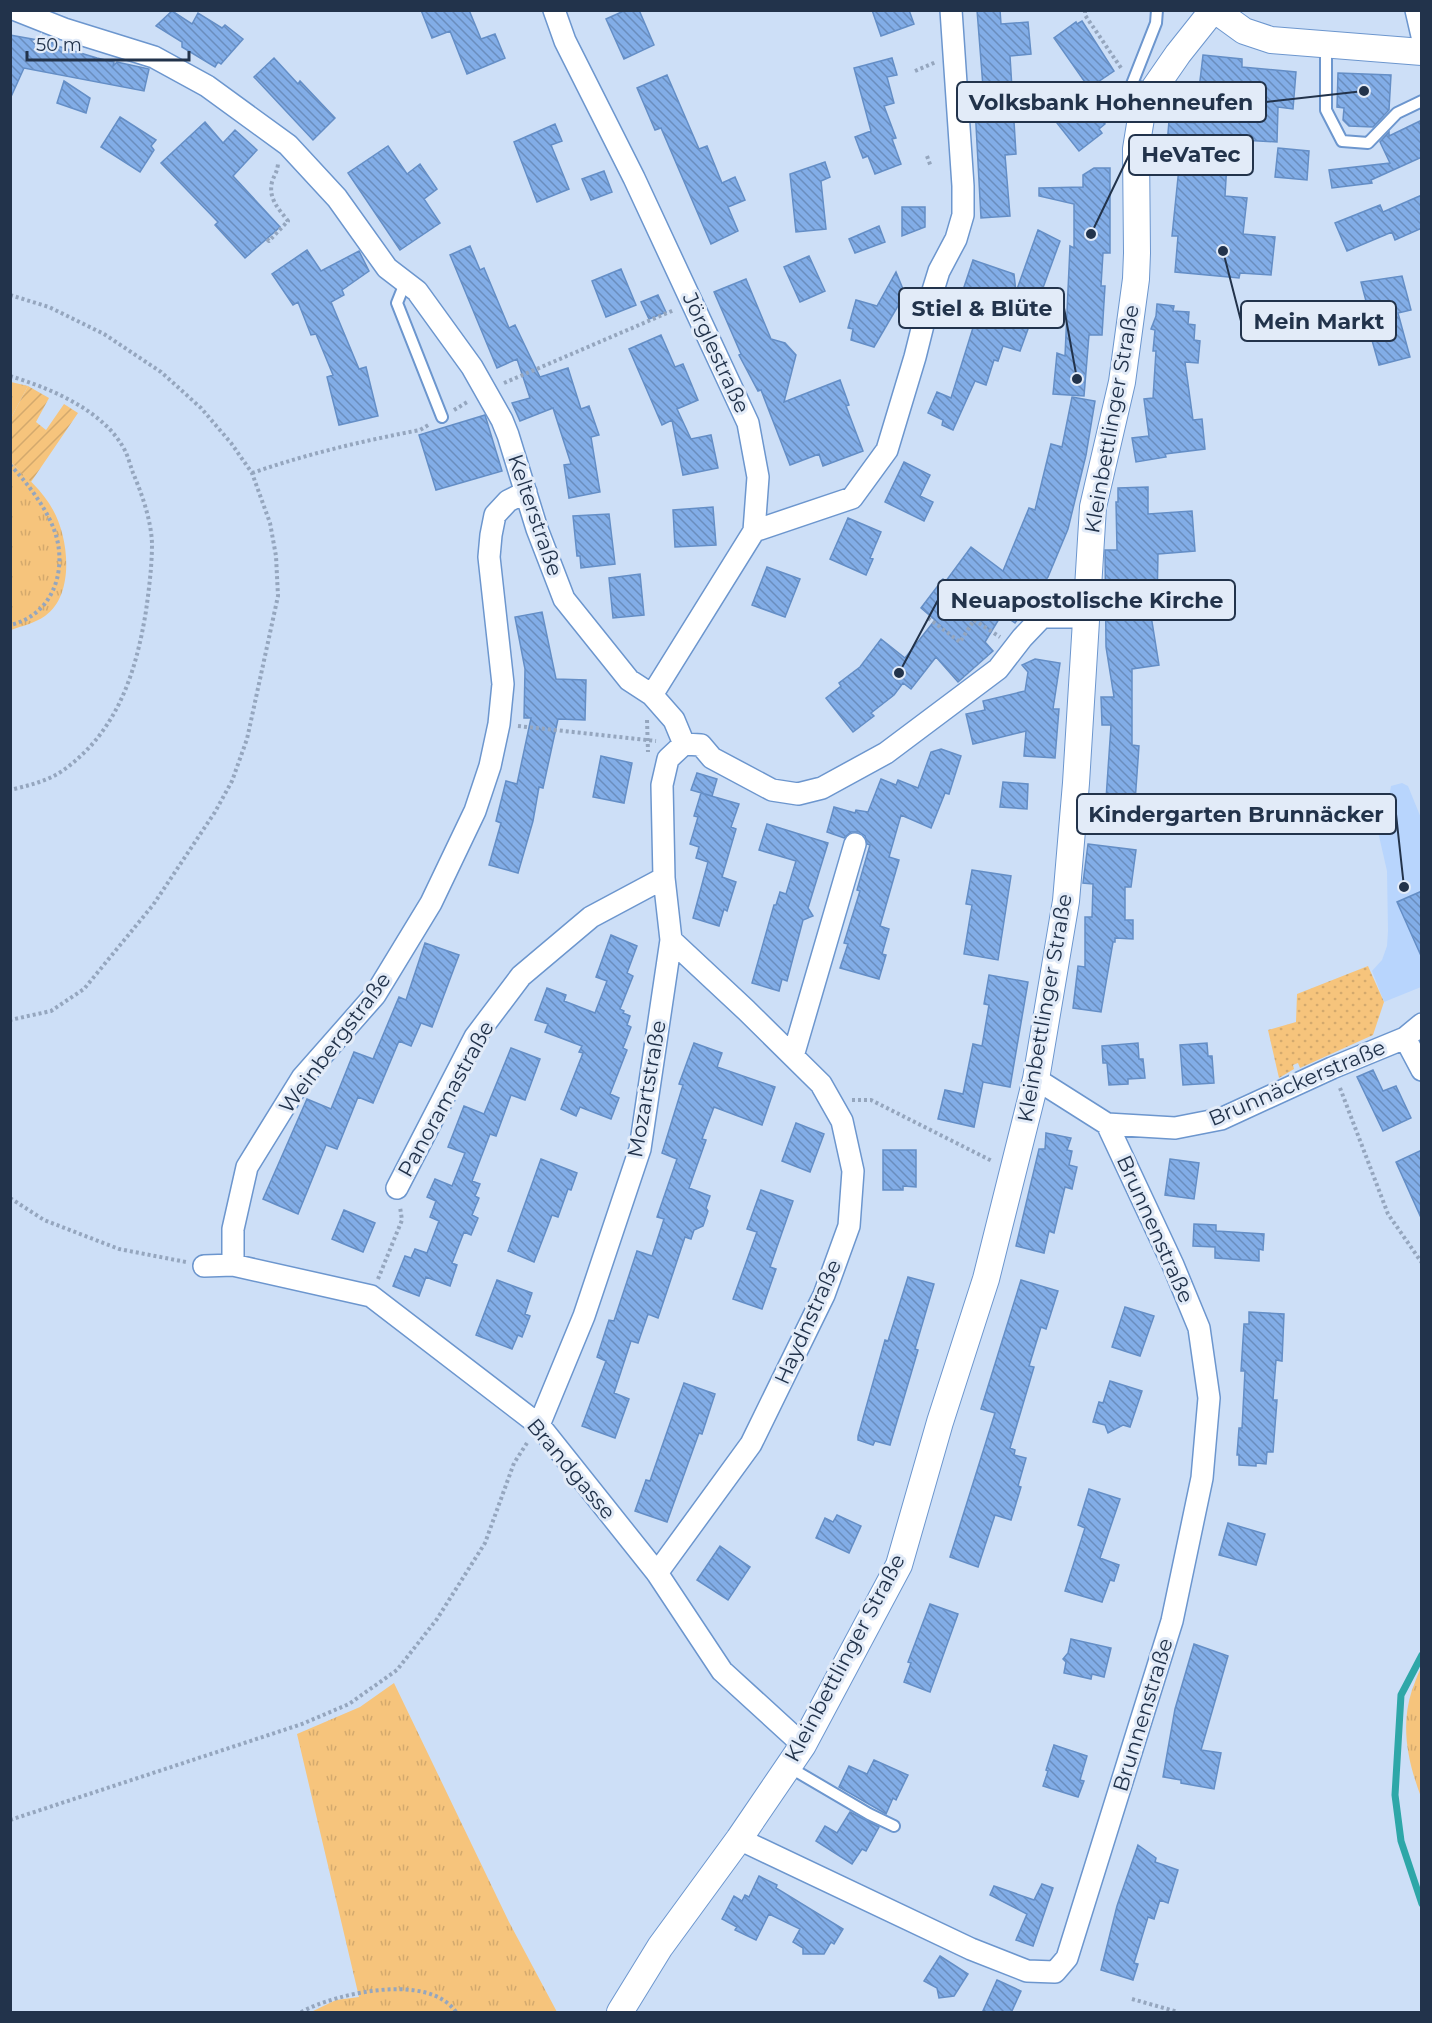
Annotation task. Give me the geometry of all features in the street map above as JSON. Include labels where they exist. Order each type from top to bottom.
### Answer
[{"type":"street","name":"Kelterstraße","points":[[16,10],[64,29],[154,57],[207,86],[288,146],[337,198],[387,268],[417,291],[472,367],[486,391],[508,435],[549,564],[564,599],[629,680],[652,695],[674,720],[684,744]]},
{"type":"street","name":"Jörglestraße","points":[[554,10],[565,41],[629,167],[748,423],[758,477],[754,531],[652,695]]},
{"type":"street","points":[[754,531],[852,498],[887,450],[939,271],[956,239],[963,215],[951,10]]},
{"type":"street","points":[[1214,10],[1244,32],[1271,40],[1422,52]]},
{"type":"street","name":"Kleinbettlinger Straße","points":[[620,2013],[660,1947],[739,1839],[803,1745],[899,1565],[940,1422],[986,1279],[1036,1079],[1066,901],[1076,783],[1093,507],[1122,382],[1136,279],[1136,149],[1141,118],[1142,88],[1178,54],[1214,10]]},
{"type":"street","points":[[1416,10],[1422,36]]},
{"type":"street","name":"Weinbergstraße","points":[[233,1265],[233,1229],[247,1167],[302,1078],[375,995],[431,903],[478,803],[490,766],[499,724],[502,684],[489,557],[490,535],[495,515],[508,501],[526,492]]},
{"type":"street","points":[[684,744],[701,745],[712,758],[772,790],[798,794],[822,788],[886,753],[998,669],[1042,617],[1085,617]]},
{"type":"street","name":"Mozartstraße","points":[[539,1425],[584,1316],[640,1149],[671,940],[664,878],[662,784],[668,759],[684,744]]},
{"type":"street","points":[[793,1056],[855,844]]},
{"type":"street","name":"Panoramastraße","points":[[397,1188],[476,1036],[521,976],[591,917],[664,878]]},
{"type":"street","name":"Haydnstraße","points":[[657,1574],[750,1444],[824,1294],[849,1226],[853,1171],[842,1121],[822,1084],[671,940]]},
{"type":"street","name":"Brunnäckerstraße","points":[[1036,1079],[1107,1124],[1175,1128],[1221,1119],[1332,1068],[1405,1038],[1422,1024]]},
{"type":"street","points":[[1405,1038],[1422,1070]]},
{"type":"street","name":"Brunnenstraße","points":[[739,1839],[971,1949],[1027,1971],[1055,1972],[1067,1958],[1172,1621],[1202,1478],[1209,1398],[1199,1328],[1173,1265],[1107,1124]]},
{"type":"street","name":"Brandgasse","points":[[204,1266],[233,1265],[371,1296],[539,1425],[657,1574],[722,1671],[803,1745]]},
{"type":"lane","points":[[1142,88],[1157,10]]},
{"type":"lane","points":[[1326,45],[1326,110],[1342,141],[1368,143],[1397,113],[1422,101]]},
{"type":"lane","points":[[405,283],[397,303],[442,417]]},
{"type":"lane","points":[[788,1767],[894,1826]]},
{"type":"path","points":[[1085,10],[1090,23],[1142,88]]},
{"type":"path","points":[[1141,118],[1157,121],[1166,117],[1188,121],[1196,119],[1195,107],[1199,107]]},
{"type":"path","points":[[927,156],[931,167]]},
{"type":"path","points":[[267,238],[269,241],[288,221],[272,199],[272,181],[277,174]]},
{"type":"path","points":[[10,295],[49,307],[104,334],[161,372],[201,408],[231,443],[252,473],[270,523],[276,556],[278,596],[247,739],[232,780],[215,812],[153,905],[84,989],[51,1011],[10,1020]]},
{"type":"path","points":[[486,391],[692,303]]},
{"type":"path","points":[[10,376],[49,390],[100,418],[123,447],[142,495],[152,541],[150,586],[141,639],[132,677],[115,714],[90,748],[64,770],[38,783],[10,789]]},
{"type":"path","points":[[252,473],[329,449],[420,430],[442,417]]},
{"type":"path","points":[[10,465],[46,511],[57,538],[60,565],[54,590],[41,610],[23,622],[10,625]]},
{"type":"path","points":[[928,618],[960,642],[982,607],[954,584]]},
{"type":"path","points":[[974,620],[1015,647]]},
{"type":"path","points":[[499,724],[648,740]]},
{"type":"path","points":[[1332,1068],[1389,1214],[1422,1263]]},
{"type":"path","points":[[830,1100],[871,1100],[1013,1172]]},
{"type":"path","points":[[371,1296],[402,1220],[397,1188]]},
{"type":"path","points":[[10,1198],[44,1220],[119,1249],[204,1266]]},
{"type":"path","points":[[10,1820],[302,1724],[349,1704],[397,1670],[436,1619],[485,1543],[514,1463],[539,1425]]},
{"type":"path","points":[[301,2013],[334,1998],[351,1994],[397,1990],[419,1991],[436,1995],[456,2013]]},
{"type":"path","points":[[1132,1999],[1178,2013]]},
{"type":"shaded area","points":[[1402,783],[1408,786],[1421,818],[1421,987],[1384,1002],[1372,971],[1382,960],[1387,946],[1388,931],[1387,871],[1376,823],[1385,821],[1391,786]]},
{"type":"green space","points":[[11,382],[28,386],[11,418]]},
{"type":"green space","points":[[28,386],[49,398],[36,422],[46,430],[64,404],[78,413],[31,482],[10,461],[11,418]]},
{"type":"green space","points":[[10,461],[39,490],[53,510],[63,535],[66,566],[65,581],[55,607],[45,616],[11,630]]},
{"type":"green space","points":[[1368,966],[1384,1002],[1373,1035],[1300,1068],[1298,1063],[1293,1065],[1294,1069],[1279,1078],[1268,1030],[1296,1022],[1297,994]]},
{"type":"green space","points":[[1421,1668],[1421,1797],[1409,1758],[1406,1731],[1408,1704]]},
{"type":"green space","points":[[394,1683],[509,1922],[557,2012],[311,2012],[336,2000],[359,1997],[297,1734],[360,1707]]},
{"type":"building","points":[[421,10],[469,10],[481,39],[495,34],[505,58],[467,74],[450,31],[432,38]]},
{"type":"building","points":[[626,10],[639,10],[654,45],[624,59],[606,19]]},
{"type":"building","points":[[872,10],[909,10],[914,24],[881,36]]},
{"type":"building","points":[[977,10],[1000,10],[1001,24],[1028,22],[1031,54],[1010,56],[1016,154],[1005,155],[1010,216],[981,218],[974,88],[983,87]]},
{"type":"building","points":[[172,11],[192,24],[198,13],[222,28],[225,25],[243,39],[221,64],[218,62],[215,67],[182,47],[182,42],[156,26]]},
{"type":"building","points":[[1082,21],[1114,71],[1089,88],[1054,38],[1076,22],[1077,24]]},
{"type":"building","points":[[10,35],[55,43],[54,45],[114,62],[113,66],[117,62],[149,69],[144,91],[24,68],[10,99]]},
{"type":"building","points":[[1203,55],[1242,59],[1242,67],[1296,72],[1293,109],[1278,107],[1277,142],[1241,140],[1239,163],[1227,162],[1225,196],[1247,198],[1243,234],[1275,237],[1271,275],[1240,273],[1239,278],[1175,272],[1178,236],[1172,236],[1180,158],[1166,156],[1169,121],[1195,123]]},
{"type":"building","points":[[274,58],[298,84],[300,81],[335,118],[313,140],[254,77]]},
{"type":"building","points":[[892,58],[897,75],[887,77],[894,103],[884,106],[896,138],[892,139],[901,164],[875,174],[868,156],[863,158],[855,137],[871,131],[854,68]]},
{"type":"building","points":[[1338,73],[1391,75],[1389,110],[1373,127],[1349,126],[1343,120],[1344,108],[1337,107]]},
{"type":"building","points":[[667,75],[699,149],[707,146],[722,183],[735,177],[745,200],[728,207],[738,231],[711,244],[661,128],[655,130],[637,88]]},
{"type":"building","points":[[64,81],[90,98],[86,113],[57,103]]},
{"type":"building","points":[[1079,90],[1105,124],[1099,129],[1102,133],[1079,151],[1049,113]]},
{"type":"building","points":[[120,117],[156,140],[151,146],[154,150],[140,172],[101,147]]},
{"type":"building","points":[[1422,120],[1422,157],[1371,180],[1372,183],[1332,188],[1329,170],[1390,163],[1380,142],[1389,132],[1389,136]]},
{"type":"building","points":[[205,122],[223,143],[235,130],[257,150],[233,176],[280,227],[245,258],[215,225],[218,222],[161,163]]},
{"type":"building","points":[[555,124],[562,141],[551,145],[569,189],[537,202],[514,142]]},
{"type":"building","points":[[388,146],[407,174],[420,164],[437,189],[424,199],[440,223],[400,250],[348,173]]},
{"type":"building","points":[[1278,148],[1309,151],[1307,180],[1275,177]]},
{"type":"building","points":[[825,162],[830,177],[821,181],[826,229],[796,232],[790,174]]},
{"type":"building","points":[[1094,168],[1110,168],[1110,253],[1103,253],[1101,286],[1105,286],[1102,335],[1089,335],[1084,396],[1053,394],[1057,353],[1065,356],[1070,246],[1074,248],[1074,204],[1039,196],[1039,188],[1083,187],[1083,175]]},
{"type":"building","points":[[604,171],[612,192],[591,200],[582,179]]},
{"type":"building","points":[[1422,195],[1422,228],[1395,240],[1392,232],[1347,251],[1335,223],[1380,205],[1383,212]]},
{"type":"building","points":[[902,207],[925,207],[925,227],[902,236]]},
{"type":"building","points":[[879,226],[885,242],[855,253],[849,239]]},
{"type":"building","points":[[1038,230],[1060,241],[1020,351],[1003,346],[998,361],[994,360],[986,385],[975,381],[953,430],[942,425],[943,420],[928,413],[937,392],[951,398],[977,315],[957,308],[973,260],[1014,274],[1016,292]]},
{"type":"building","points":[[470,246],[480,270],[484,268],[509,328],[515,325],[540,377],[568,368],[581,409],[589,406],[599,435],[591,437],[600,492],[569,498],[564,465],[571,464],[553,408],[520,421],[512,403],[530,398],[517,359],[497,368],[450,255]]},
{"type":"building","points":[[307,250],[321,271],[359,251],[369,271],[342,290],[344,295],[331,302],[359,369],[366,367],[378,416],[339,425],[327,377],[333,375],[316,334],[311,335],[298,302],[293,305],[272,274]]},
{"type":"building","points":[[809,256],[825,291],[800,302],[784,267]]},
{"type":"building","points":[[621,269],[636,305],[606,317],[592,281]]},
{"type":"building","points":[[896,272],[905,294],[874,347],[851,340],[853,329],[848,328],[856,300],[877,306]]},
{"type":"building","points":[[1402,276],[1411,310],[1398,313],[1410,357],[1379,365],[1368,326],[1363,328],[1357,303],[1366,301],[1361,282]]},
{"type":"building","points":[[746,279],[771,339],[785,343],[796,355],[784,402],[840,380],[849,405],[846,406],[863,451],[823,466],[819,454],[790,465],[761,390],[758,391],[739,355],[741,354],[714,292]]},
{"type":"building","points":[[658,295],[666,312],[649,319],[641,302]]},
{"type":"building","points":[[1157,304],[1174,306],[1173,311],[1189,312],[1188,324],[1195,325],[1194,340],[1200,341],[1198,363],[1185,362],[1193,420],[1202,419],[1205,449],[1165,454],[1166,457],[1136,462],[1132,438],[1149,436],[1144,399],[1153,398],[1156,351],[1153,351],[1155,330],[1151,329],[1156,316]]},
{"type":"building","points":[[661,335],[675,367],[683,364],[698,400],[677,409],[691,439],[711,435],[718,468],[683,475],[672,420],[662,425],[629,349]]},
{"type":"building","points":[[1072,397],[1095,401],[1086,455],[1068,529],[1048,577],[1015,623],[1002,614],[985,642],[993,651],[958,682],[936,657],[911,689],[903,683],[894,695],[871,713],[874,716],[853,732],[826,698],[841,686],[839,683],[860,667],[881,639],[905,658],[935,620],[921,608],[943,579],[946,581],[971,547],[1003,571],[1029,508],[1035,510],[1051,444],[1062,447]]},
{"type":"building","points":[[485,415],[502,471],[436,490],[419,435]]},
{"type":"building","points":[[904,462],[930,475],[920,496],[933,502],[924,521],[885,502]]},
{"type":"building","points":[[1148,487],[1148,514],[1192,511],[1195,551],[1158,554],[1157,603],[1149,603],[1159,665],[1132,669],[1132,745],[1139,746],[1134,816],[1105,814],[1111,725],[1102,725],[1101,697],[1114,697],[1106,647],[1105,550],[1117,550],[1118,488]]},
{"type":"building","points":[[713,507],[716,545],[675,547],[673,510]]},
{"type":"building","points":[[609,514],[615,564],[581,568],[580,556],[577,556],[573,516]]},
{"type":"building","points":[[848,518],[881,532],[870,558],[873,559],[866,575],[830,559]]},
{"type":"building","points":[[767,567],[800,579],[785,617],[752,605]]},
{"type":"building","points":[[640,574],[644,615],[613,618],[609,578]]},
{"type":"building","points":[[542,612],[556,679],[586,680],[585,720],[558,719],[543,788],[539,787],[533,821],[518,873],[489,865],[501,823],[496,821],[506,781],[517,784],[531,718],[524,718],[525,669],[515,617]]},
{"type":"building","points":[[1035,659],[1060,663],[1053,709],[1059,709],[1055,758],[1024,756],[1026,731],[973,744],[966,714],[985,710],[983,701],[1025,691],[1028,672],[1022,665]]},
{"type":"building","points":[[941,749],[961,756],[949,794],[945,793],[931,828],[901,815],[889,857],[899,860],[880,926],[889,929],[882,954],[886,955],[879,979],[840,968],[848,944],[844,943],[860,891],[857,890],[870,845],[867,844],[865,836],[859,832],[851,832],[844,838],[827,832],[834,807],[855,813],[856,810],[868,812],[881,779],[896,785],[898,780],[918,788],[931,752]]},
{"type":"building","points":[[601,756],[632,763],[624,803],[593,797]]},
{"type":"building","points":[[697,773],[717,779],[712,796],[691,790]]},
{"type":"building","points":[[1003,782],[1028,784],[1027,809],[1000,807]]},
{"type":"building","points":[[701,793],[739,804],[731,827],[736,829],[722,877],[736,882],[727,911],[724,909],[719,926],[693,918],[708,862],[696,858],[699,847],[690,844],[698,817],[694,816]]},
{"type":"building","points":[[767,824],[828,843],[808,908],[813,916],[803,920],[787,981],[782,979],[779,991],[752,983],[774,905],[776,905],[780,892],[786,894],[796,861],[759,850]]},
{"type":"building","points":[[1088,844],[1136,850],[1131,887],[1125,887],[1125,920],[1133,920],[1133,939],[1115,938],[1113,942],[1101,1012],[1073,1008],[1078,966],[1085,967],[1085,917],[1092,917],[1093,884],[1083,883]]},
{"type":"building","points":[[972,870],[1011,876],[998,960],[964,954],[972,905],[966,904]]},
{"type":"building","points":[[1422,891],[1422,958],[1397,902]]},
{"type":"building","points":[[611,935],[637,946],[627,973],[633,976],[620,1009],[630,1016],[627,1025],[631,1027],[623,1048],[627,1050],[610,1094],[619,1098],[611,1119],[580,1107],[576,1116],[561,1109],[583,1053],[579,1052],[582,1046],[545,1032],[548,1024],[535,1020],[547,988],[566,995],[564,1001],[595,1013],[607,981],[596,977]]},
{"type":"building","points":[[425,943],[459,955],[432,1027],[421,1023],[411,1046],[399,1041],[373,1103],[358,1097],[337,1149],[326,1145],[298,1214],[263,1199],[307,1099],[331,1109],[354,1052],[373,1059],[399,997],[406,1000]]},
{"type":"building","points":[[989,975],[1028,982],[1010,1087],[983,1082],[974,1127],[938,1119],[945,1090],[963,1094],[973,1044],[982,1046],[989,1005],[984,1004]]},
{"type":"building","points":[[694,1043],[722,1053],[717,1067],[775,1087],[762,1125],[714,1107],[702,1139],[706,1140],[689,1188],[710,1196],[706,1208],[708,1211],[703,1226],[694,1230],[691,1239],[685,1237],[658,1318],[648,1314],[638,1343],[631,1341],[614,1393],[629,1399],[615,1438],[582,1426],[606,1361],[597,1357],[609,1320],[614,1321],[637,1251],[652,1256],[664,1219],[657,1217],[677,1159],[662,1153],[683,1085],[679,1084]]},
{"type":"building","points":[[1138,1043],[1139,1059],[1143,1059],[1145,1078],[1128,1079],[1128,1084],[1109,1085],[1107,1063],[1103,1063],[1102,1046]]},
{"type":"building","points":[[1207,1043],[1208,1056],[1212,1056],[1214,1083],[1183,1085],[1180,1045]]},
{"type":"building","points":[[511,1048],[540,1059],[525,1100],[511,1095],[496,1136],[490,1134],[472,1181],[480,1184],[475,1196],[479,1198],[472,1215],[478,1218],[471,1235],[464,1232],[452,1263],[457,1265],[450,1286],[426,1277],[419,1296],[393,1286],[405,1256],[411,1258],[415,1249],[427,1253],[439,1221],[430,1217],[436,1201],[427,1197],[435,1179],[452,1186],[465,1153],[448,1147],[464,1106],[484,1114]]},
{"type":"building","points":[[1373,1070],[1383,1091],[1396,1086],[1411,1118],[1383,1131],[1357,1077]]},
{"type":"building","points":[[796,1123],[824,1134],[810,1172],[782,1161]]},
{"type":"building","points":[[1046,1133],[1071,1138],[1067,1150],[1072,1151],[1069,1165],[1077,1167],[1072,1189],[1065,1187],[1054,1233],[1049,1231],[1044,1253],[1016,1246],[1039,1149],[1045,1149]]},
{"type":"building","points":[[883,1150],[916,1150],[916,1187],[903,1186],[903,1190],[883,1190]]},
{"type":"building","points":[[1422,1150],[1422,1220],[1396,1162]]},
{"type":"building","points":[[541,1159],[577,1173],[571,1190],[568,1189],[558,1217],[552,1215],[534,1262],[508,1251]]},
{"type":"building","points":[[1170,1159],[1199,1163],[1194,1199],[1165,1195]]},
{"type":"building","points":[[761,1190],[793,1201],[770,1267],[776,1269],[762,1309],[733,1299],[757,1232],[747,1229]]},
{"type":"building","points":[[344,1210],[375,1223],[363,1252],[332,1239]]},
{"type":"building","points":[[1194,1224],[1216,1225],[1216,1231],[1264,1234],[1263,1250],[1259,1249],[1259,1261],[1215,1258],[1215,1247],[1193,1246]]},
{"type":"building","points":[[908,1277],[934,1284],[915,1349],[918,1350],[890,1445],[875,1441],[873,1445],[858,1440],[858,1436],[885,1340],[888,1341]]},
{"type":"building","points":[[497,1280],[532,1293],[525,1314],[530,1316],[522,1337],[518,1335],[512,1349],[476,1335]]},
{"type":"building","points":[[1021,1280],[1058,1291],[1046,1329],[1041,1327],[1029,1366],[1034,1367],[1010,1448],[1015,1450],[1014,1455],[1026,1458],[1018,1486],[1021,1487],[1011,1520],[995,1515],[978,1567],[950,1557],[995,1413],[981,1409]]},
{"type":"building","points":[[1125,1307],[1154,1316],[1140,1356],[1112,1347]]},
{"type":"building","points":[[1249,1312],[1284,1314],[1282,1361],[1276,1360],[1273,1400],[1277,1400],[1273,1452],[1267,1452],[1266,1464],[1256,1463],[1256,1466],[1239,1465],[1239,1455],[1237,1455],[1239,1428],[1242,1428],[1245,1371],[1241,1371],[1244,1324],[1249,1324]]},
{"type":"building","points":[[1110,1381],[1142,1391],[1130,1427],[1123,1425],[1108,1433],[1105,1425],[1093,1422],[1099,1402],[1103,1403]]},
{"type":"building","points":[[684,1383],[715,1394],[702,1434],[699,1433],[667,1522],[635,1511],[646,1480],[650,1481]]},
{"type":"building","points":[[1089,1489],[1120,1499],[1100,1558],[1119,1565],[1114,1581],[1110,1580],[1102,1602],[1065,1591],[1085,1528],[1078,1525]]},
{"type":"building","points":[[837,1515],[861,1526],[849,1553],[816,1538],[825,1518],[833,1522]]},
{"type":"building","points":[[1228,1523],[1265,1534],[1256,1565],[1219,1555]]},
{"type":"building","points":[[720,1546],[750,1567],[728,1600],[697,1580]]},
{"type":"building","points":[[930,1604],[958,1614],[930,1692],[904,1682],[911,1663],[908,1662]]},
{"type":"building","points":[[1071,1639],[1111,1648],[1104,1677],[1092,1674],[1091,1679],[1064,1673],[1066,1662],[1063,1659],[1068,1653]]},
{"type":"building","points":[[1194,1644],[1228,1656],[1201,1750],[1221,1753],[1214,1789],[1163,1777],[1175,1709]]},
{"type":"building","points":[[1054,1745],[1087,1756],[1080,1780],[1084,1781],[1078,1797],[1043,1786]]},
{"type":"building","points":[[874,1760],[908,1775],[896,1800],[893,1798],[886,1814],[839,1787],[849,1766],[867,1774]]},
{"type":"building","points":[[850,1812],[879,1827],[866,1851],[862,1849],[852,1864],[816,1841],[825,1826],[837,1833]]},
{"type":"building","points":[[1138,1845],[1156,1858],[1155,1862],[1178,1870],[1168,1903],[1160,1900],[1154,1919],[1148,1917],[1134,1963],[1138,1964],[1133,1980],[1101,1970],[1117,1906]]},
{"type":"building","points":[[759,1876],[777,1885],[776,1888],[843,1929],[834,1944],[831,1942],[824,1954],[803,1954],[803,1948],[793,1942],[800,1929],[769,1914],[756,1940],[735,1930],[737,1927],[722,1919],[734,1896],[742,1901],[745,1895],[749,1897]]},
{"type":"building","points":[[1042,1884],[1053,1888],[1033,1946],[1016,1940],[1027,1914],[990,1895],[994,1886],[1034,1900]]},
{"type":"building","points":[[940,1956],[968,1974],[954,1996],[939,1998],[937,1988],[924,1981]]},
{"type":"building","points":[[997,1980],[1021,1991],[1011,2013],[982,2013]]},
{"type":"waterway","points":[[1422,1655],[1401,1695],[1395,1795],[1401,1841],[1422,1904]]},
{"type":"place","name":"Volksbank Hohenneufen","points":[[1364,91]]},
{"type":"place","name":"HeVaTec","points":[[1091,234]]},
{"type":"place","name":"Mein Markt","points":[[1223,251]]},
{"type":"place","name":"Stiel & Blüte","points":[[1077,379]]},
{"type":"place","name":"Neuapostolische Kirche","points":[[899,673]]},
{"type":"place","name":"Kindergarten Brunnäcker","points":[[1404,887]]}]
